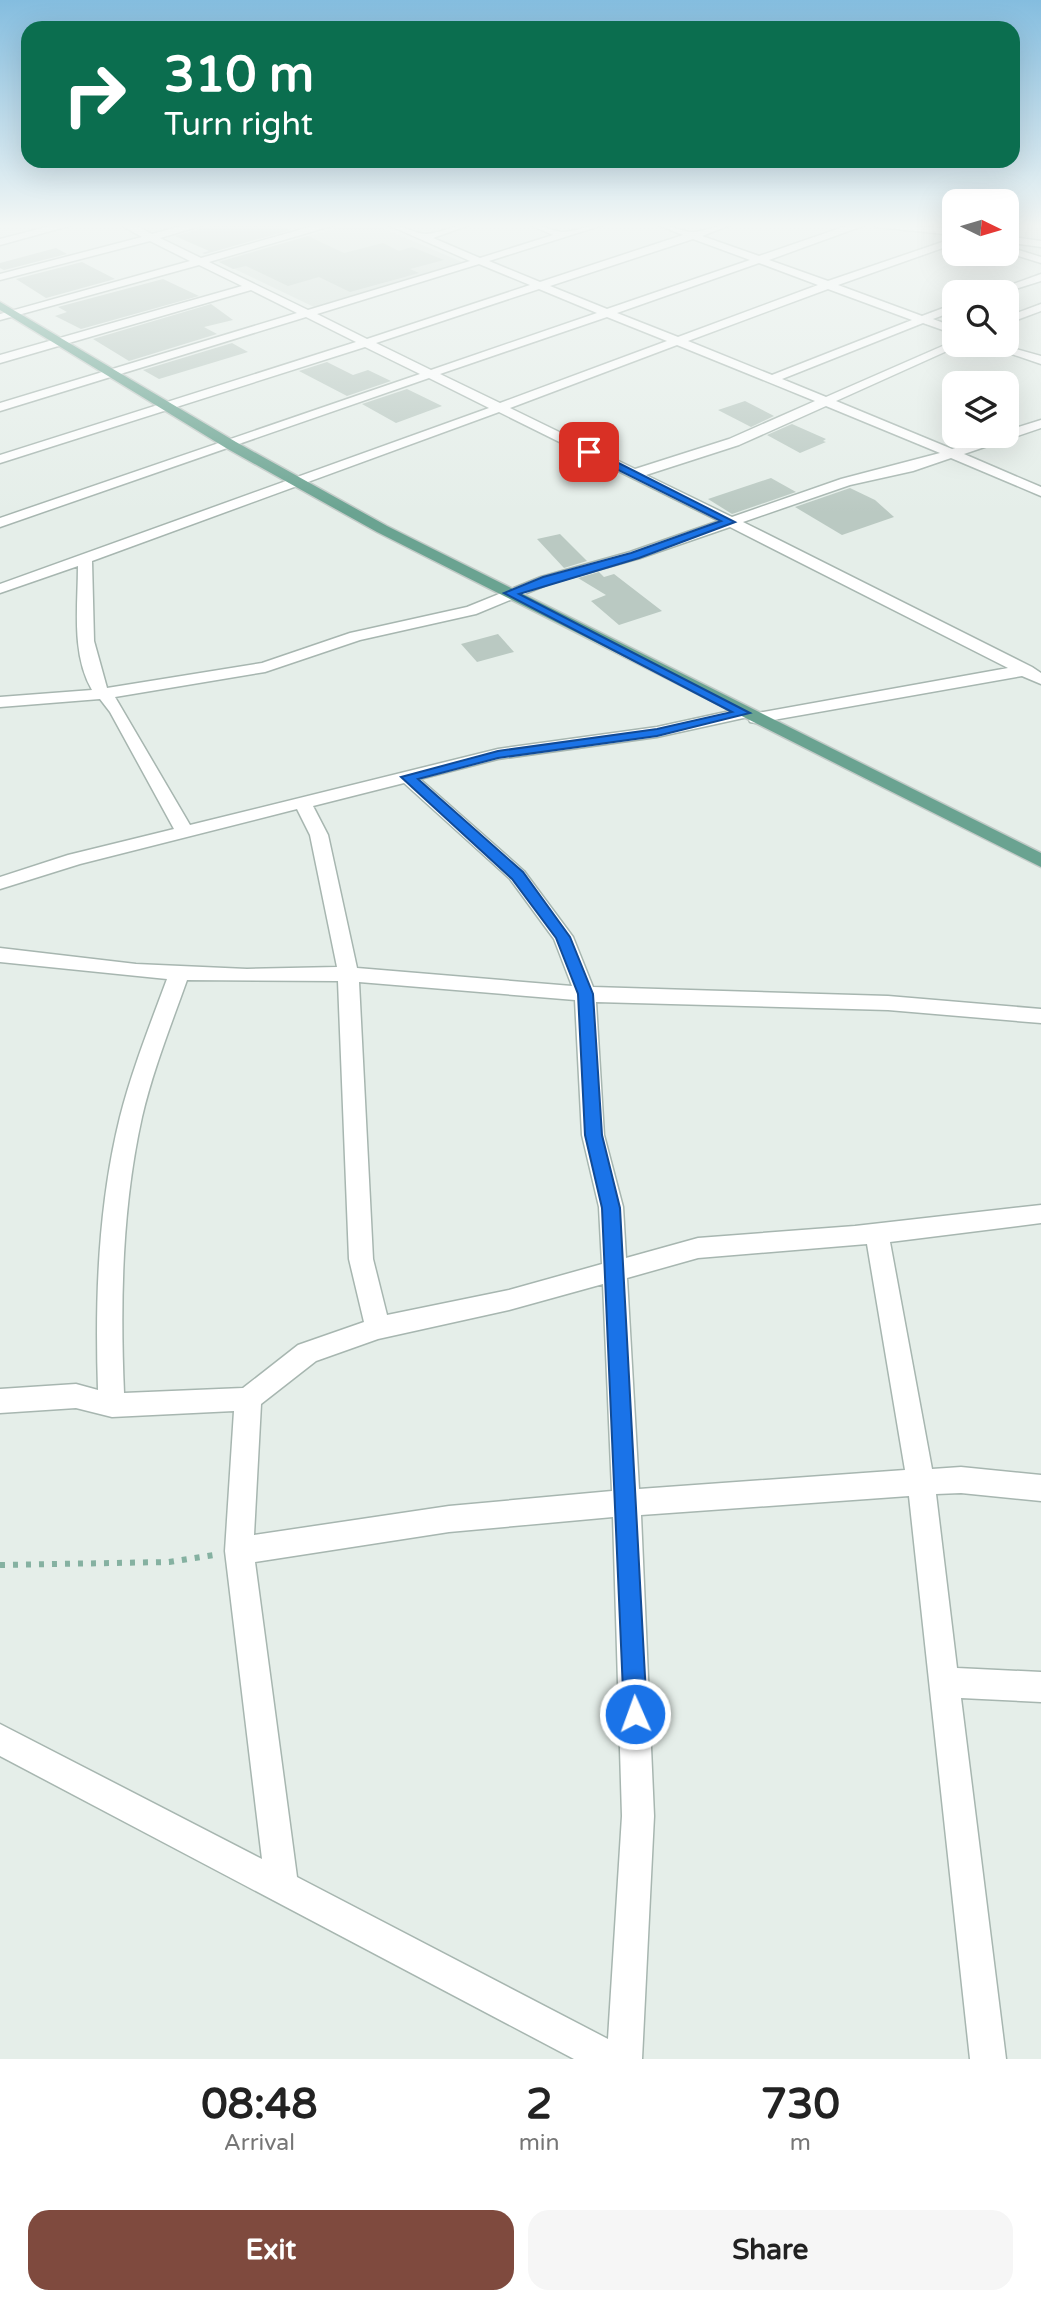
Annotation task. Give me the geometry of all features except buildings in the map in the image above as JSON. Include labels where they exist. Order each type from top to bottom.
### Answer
[{"type":"main road","points":[[20,320],[62,342],[299,484],[1041,861]]},
{"type":"street","points":[[0,359],[137,320]]},
{"type":"street","points":[[0,407],[288,320]]},
{"type":"street","points":[[316,320],[634,474],[1041,679]]},
{"type":"street","points":[[0,459],[437,320]]},
{"type":"street","points":[[0,523],[588,320]]},
{"type":"street","points":[[621,320],[952,452],[1041,492]]},
{"type":"street","points":[[0,589],[299,484],[739,320]]},
{"type":"street","points":[[769,380],[915,320]]},
{"type":"street","points":[[925,320],[942,326]]},
{"type":"street","points":[[634,474],[734,442],[942,349]]},
{"type":"street","points":[[1019,353],[1041,360]]},
{"type":"street","points":[[1019,431],[1041,424]]},
{"type":"street","points":[[0,702],[107,694],[265,667],[356,636],[471,611],[547,580],[635,555],[846,482],[908,468],[964,448]]},
{"type":"street","points":[[85,558],[86,634],[98,687],[107,694],[155,775],[184,833]]},
{"type":"street","points":[[0,883],[75,859],[498,754],[657,732],[1041,667]]},
{"type":"street","points":[[408,777],[517,875],[563,937],[585,994],[593,1135],[611,1208],[627,1503],[638,1816],[624,2059]]},
{"type":"street","points":[[303,804],[319,835],[348,974],[361,1259],[377,1328]]},
{"type":"street","points":[[0,956],[179,973],[348,974],[585,994],[888,1003],[1041,1016]]},
{"type":"street","points":[[112,1405],[111,1286],[115,1216],[127,1136],[148,1060],[179,973]]},
{"type":"street","points":[[0,1401],[76,1396],[112,1405],[248,1399],[307,1353],[377,1328],[509,1300],[698,1248],[877,1233],[1041,1214]]},
{"type":"street","points":[[877,1233],[921,1483],[988,2059]]},
{"type":"street","points":[[248,1399],[239,1551],[282,1888]]},
{"type":"street","points":[[239,1551],[449,1519],[759,1491],[961,1480],[1041,1488]]},
{"type":"street","points":[[945,1682],[1041,1687]]},
{"type":"street","points":[[0,1739],[610,2059]]},
{"type":"path","points":[[0,1565],[169,1562],[239,1551]]},
{"type":"route","points":[[589,452],[730,522],[635,555],[510,593],[744,713],[657,732],[498,754],[408,777],[517,875],[563,937],[585,994],[593,1135],[611,1208],[635,1714]]}]
